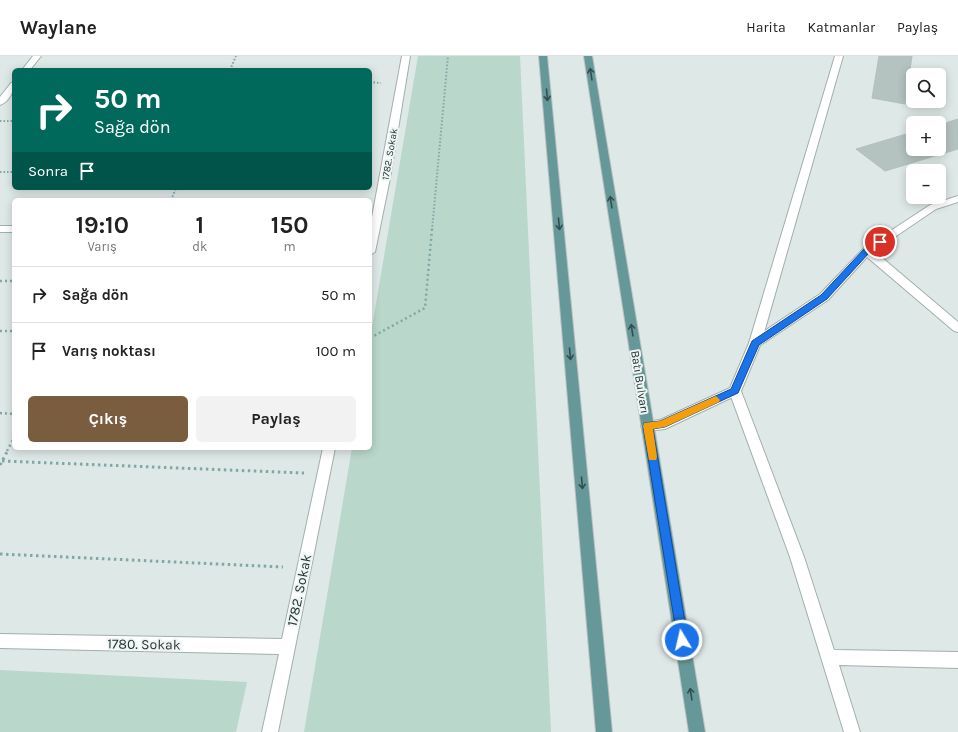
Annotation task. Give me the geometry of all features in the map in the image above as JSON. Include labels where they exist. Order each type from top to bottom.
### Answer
[{"type":"main road","points":[[543,56],[604,732]]},
{"type":"main road","name":"Batı Bulvarı","points":[[588,56],[697,732]]},
{"type":"street","points":[[28,68],[37,56]]},
{"type":"street","name":"1782. Sokak","points":[[372,237],[385,178],[406,56]]},
{"type":"street","points":[[648,426],[661,424],[735,391],[756,343],[839,56]]},
{"type":"street","points":[[0,102],[12,87]]},
{"type":"street","points":[[756,343],[824,297],[867,251],[933,207],[958,199]]},
{"type":"street","points":[[0,229],[12,229]]},
{"type":"street","points":[[867,251],[958,328]]},
{"type":"street","points":[[735,391],[797,557],[852,732]]},
{"type":"street","name":"1782. Sokak","points":[[270,732],[329,450]]},
{"type":"street","name":"1780. Sokak","points":[[0,641],[287,647]]},
{"type":"street","points":[[828,657],[958,660]]},
{"type":"path","points":[[231,68],[236,56]]},
{"type":"path","points":[[372,337],[425,308],[448,56]]},
{"type":"path","points":[[0,121],[12,121]]},
{"type":"path","points":[[0,172],[12,172]]},
{"type":"path","points":[[0,281],[12,281]]},
{"type":"path","points":[[0,331],[12,331]]},
{"type":"path","points":[[0,413],[12,414]]},
{"type":"path","points":[[0,465],[12,442]]},
{"type":"path","points":[[2,461],[324,474]]},
{"type":"path","points":[[0,554],[304,568]]},
{"type":"green space","points":[[418,56],[520,56],[551,732],[304,732],[352,450],[372,450],[372,327]]},
{"type":"green space","points":[[0,670],[247,682],[236,732],[0,732]]},
{"type":"building","points":[[879,56],[912,56],[910,68],[906,68],[905,104],[872,98]]},
{"type":"building","points":[[958,119],[958,149],[946,153],[946,123]]},
{"type":"building","points":[[906,134],[906,156],[935,156],[885,171],[856,149]]},
{"type":"slow traffic","points":[[653,457],[648,426],[661,424],[716,400]]},
{"type":"route","points":[[682,640],[648,426],[661,424],[735,391],[756,343],[824,297],[867,251],[880,242]]}]
